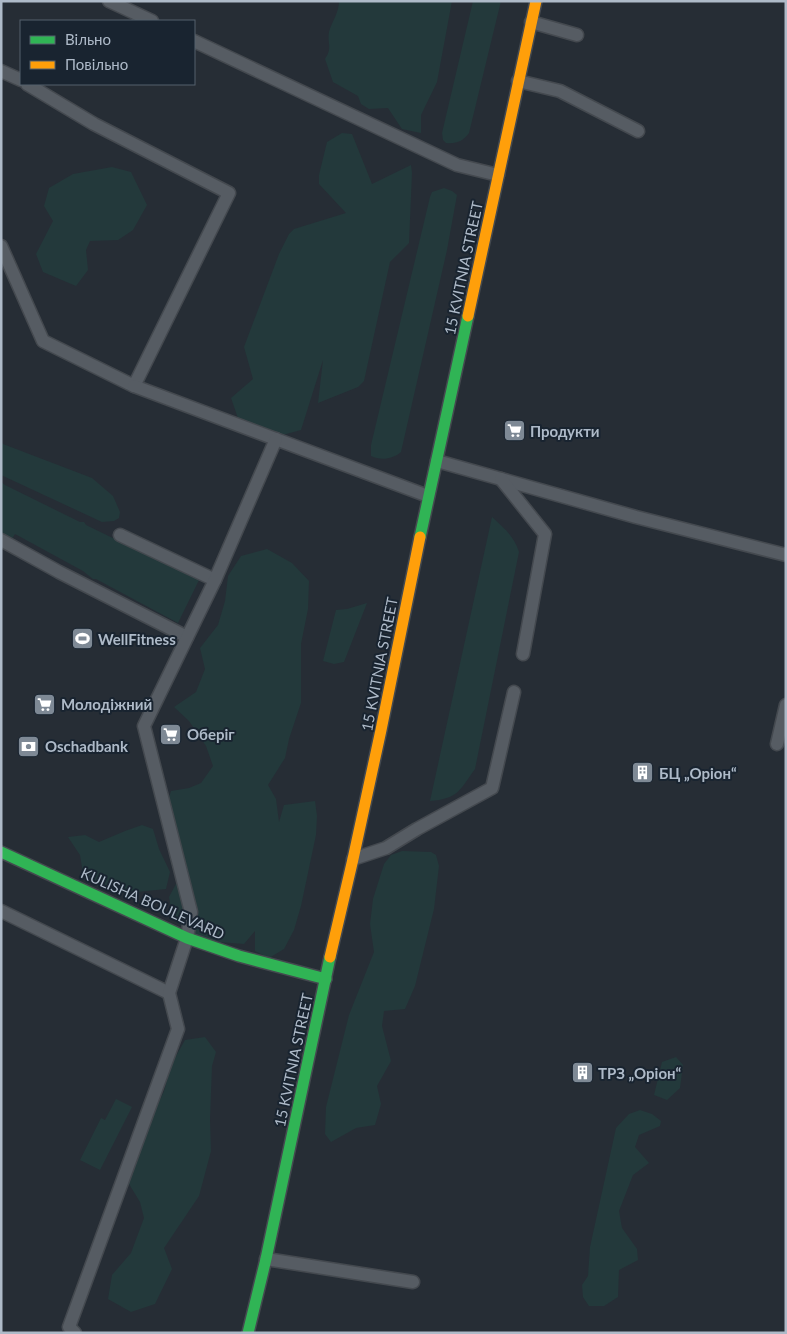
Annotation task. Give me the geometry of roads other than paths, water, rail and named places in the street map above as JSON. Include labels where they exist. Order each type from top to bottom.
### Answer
[{"type":"main road","name":"15 KVITNIA STREET","points":[[248,1333],[266,1259],[332,946],[353,859],[428,496],[536,1]]},
{"type":"main road","name":"KULISHA BOULEVARD","points":[[1,852],[187,938],[239,956],[326,979]]},
{"type":"lane","points":[[109,1],[150,20]]},
{"type":"lane","points":[[531,22],[577,35]]},
{"type":"lane","points":[[195,41],[458,164],[498,175]]},
{"type":"lane","points":[[1,70],[20,80]]},
{"type":"lane","points":[[518,81],[560,91],[638,131]]},
{"type":"lane","points":[[29,85],[94,124],[229,193],[134,386]]},
{"type":"lane","points":[[1,246],[44,341],[134,386],[428,496]]},
{"type":"lane","points":[[75,1333],[69,1327],[178,1029],[169,992],[187,938],[191,912],[144,726],[215,580],[276,439]]},
{"type":"lane","points":[[437,461],[636,517],[786,556]]},
{"type":"lane","points":[[501,479],[545,534],[523,654]]},
{"type":"lane","points":[[120,535],[215,580]]},
{"type":"lane","points":[[1,540],[59,572],[188,637]]},
{"type":"lane","points":[[353,859],[386,848],[492,788],[514,692]]},
{"type":"lane","points":[[777,744],[786,705]]},
{"type":"lane","points":[[1,912],[169,992]]},
{"type":"lane","points":[[266,1259],[413,1282]]},
{"type":"place","name":"Продукти","points":[[514,431]]},
{"type":"place","name":"WellFitness","points":[[82,639]]},
{"type":"place","name":"Молодіжний","points":[[45,704]]},
{"type":"place","name":"Оберіг","points":[[171,734]]},
{"type":"place","name":"Oschadbank","points":[[29,746]]},
{"type":"place","name":"БЦ „Оріон“","points":[[643,773]]},
{"type":"place","name":"ТРЗ „Оріон“","points":[[582,1073]]}]
